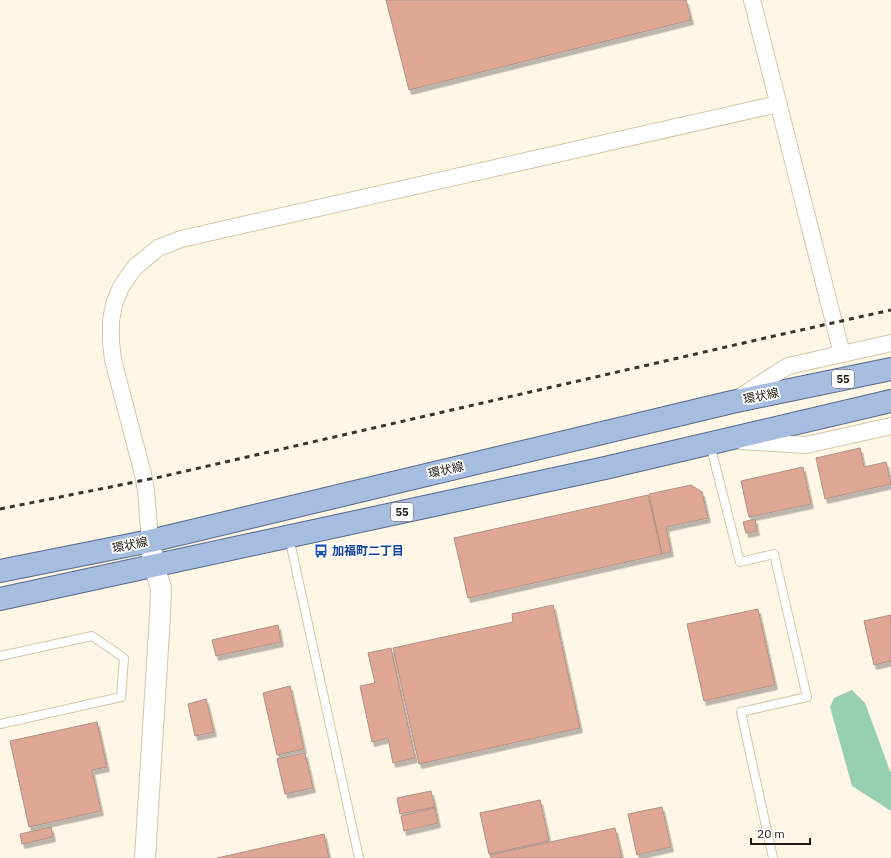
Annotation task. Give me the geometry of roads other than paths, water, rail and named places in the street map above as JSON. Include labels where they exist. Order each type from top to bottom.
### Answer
[{"type":"main road","name":"環状線","points":[[0,571],[150,541],[732,402],[891,369]]},
{"type":"main road","name":"55","points":[[0,599],[605,468],[719,446],[803,421],[891,401]]},
{"type":"street","points":[[752,0],[842,354]]},
{"type":"street","points":[[145,858],[161,588],[154,566],[150,541],[146,490],[143,474],[113,360],[111,342],[111,321],[114,304],[125,281],[134,268],[158,248],[181,239],[778,104]]},
{"type":"street","points":[[732,402],[788,366],[891,344]]},
{"type":"street","points":[[719,446],[806,445],[891,426]]},
{"type":"lane","points":[[719,446],[740,562],[774,554],[808,697],[741,712],[773,858]]},
{"type":"lane","points":[[289,537],[359,858]]},
{"type":"lane","points":[[0,656],[92,636],[124,658],[121,697],[0,724]]},
{"type":"railway","points":[[0,509],[160,477],[891,310]]},
{"type":"place","name":"加福町二丁目","points":[[321,551]]}]
